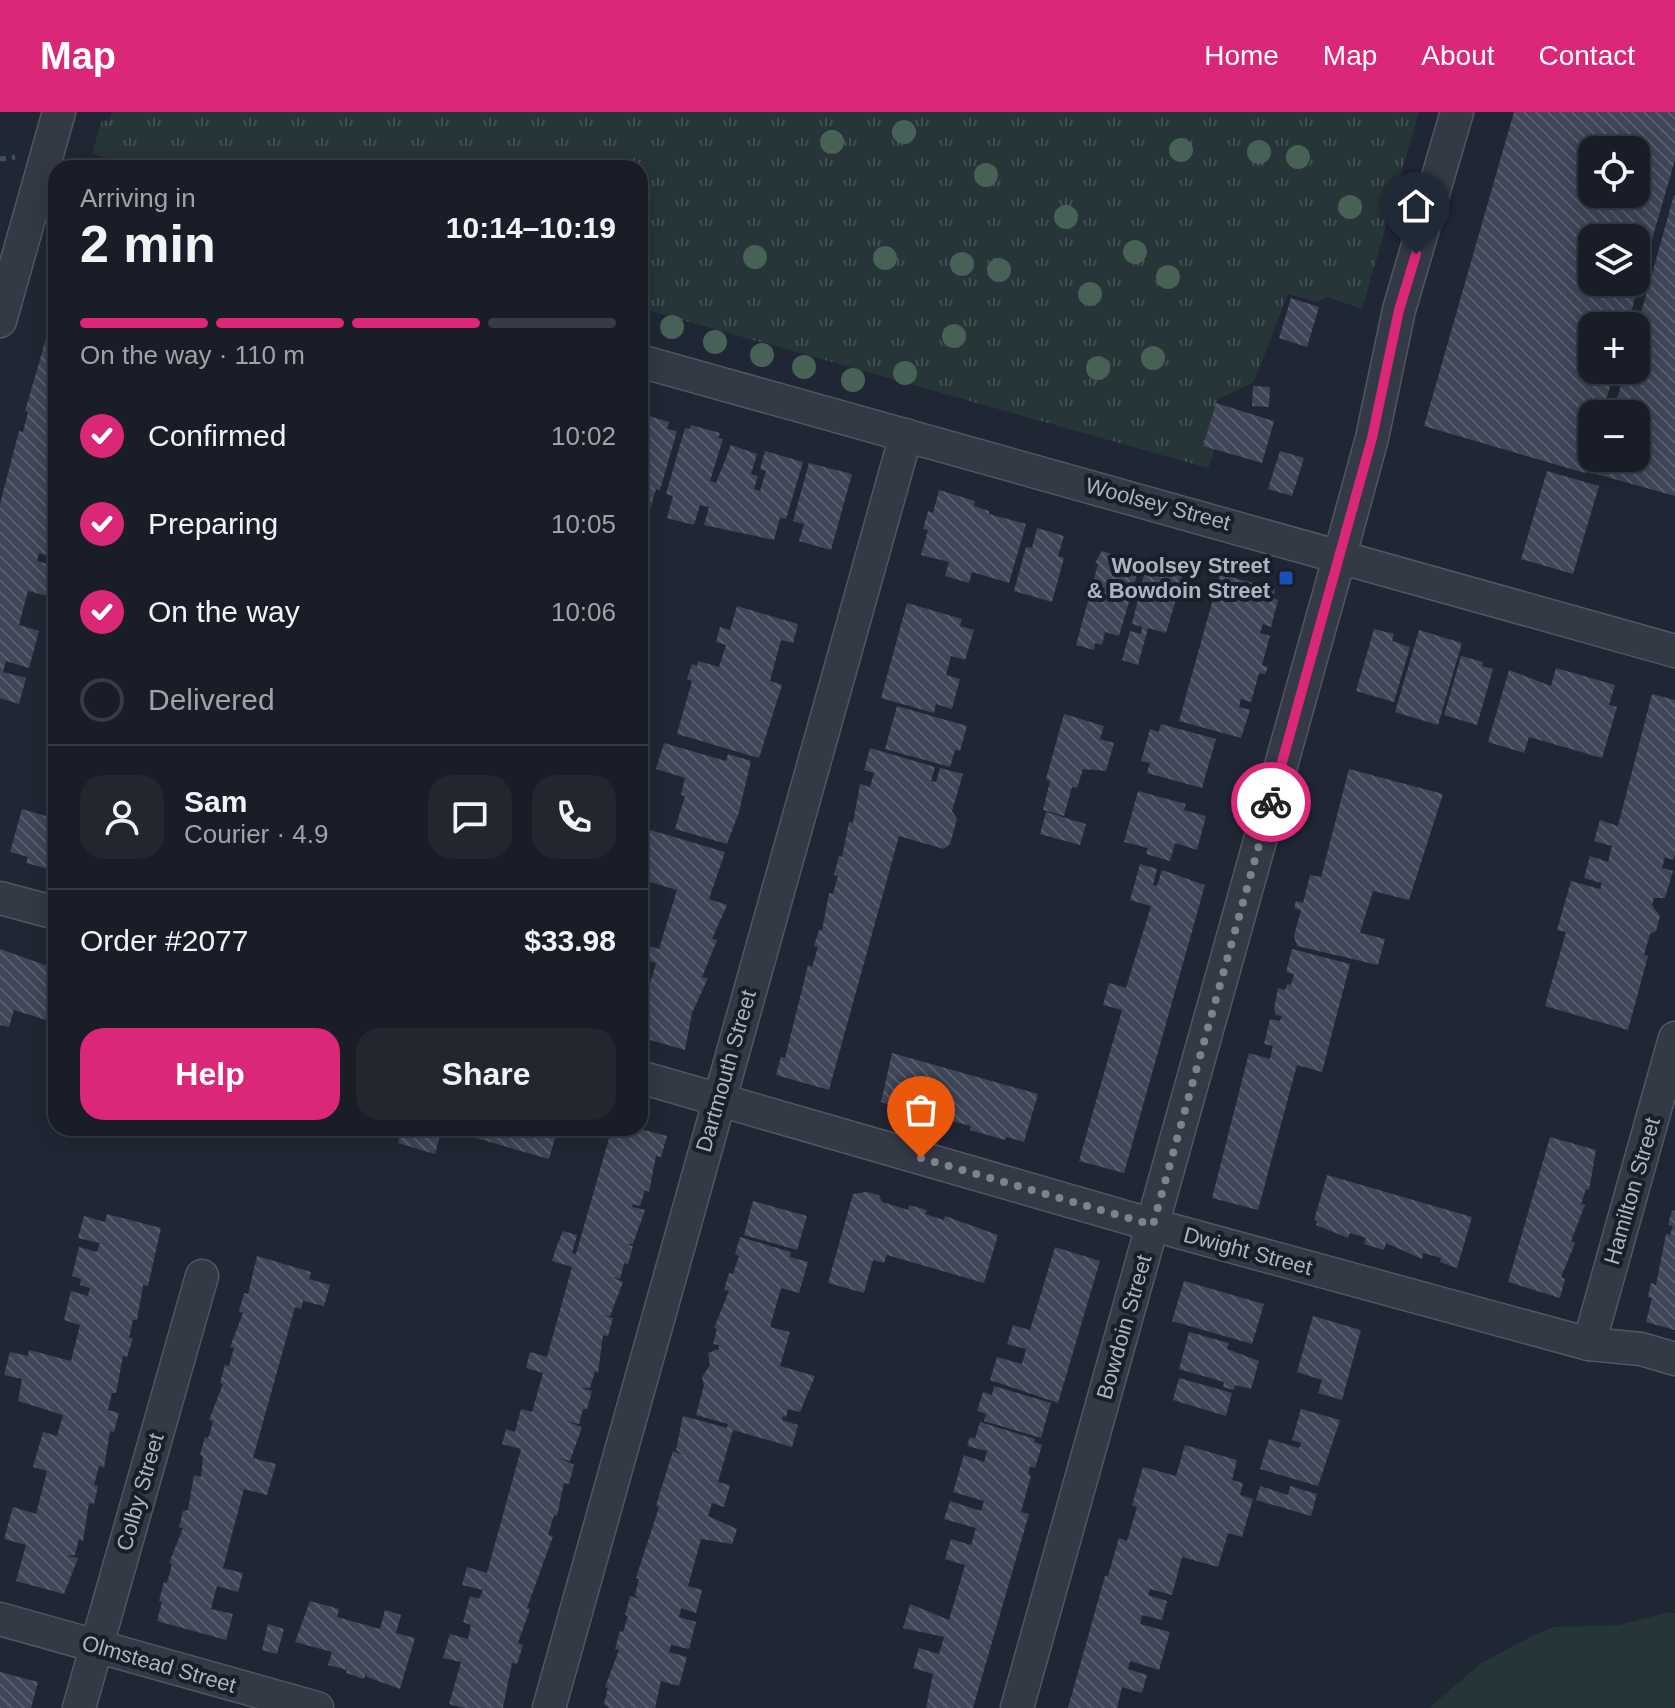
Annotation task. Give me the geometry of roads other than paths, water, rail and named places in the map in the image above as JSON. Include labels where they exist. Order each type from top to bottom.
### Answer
[{"type":"street","points":[[51,160],[59,112]]},
{"type":"street","name":"Bowdoin Street","points":[[1017,1708],[1340,555],[1372,438],[1399,310],[1457,112]]},
{"type":"street","points":[[0,321],[7,268],[46,193]]},
{"type":"street","name":"Woolsey Street","points":[[648,363],[1675,651]]},
{"type":"street","name":"Dartmouth Street","points":[[549,1708],[906,435]]},
{"type":"street","points":[[0,898],[48,911]]},
{"type":"street","name":"Hamilton Street","points":[[1589,1344],[1675,1038]]},
{"type":"street","name":"Dwight Street","points":[[648,1079],[1153,1225],[1589,1344],[1641,1349],[1675,1359]]},
{"type":"street","name":"Colby Street","points":[[79,1708],[202,1276]]},
{"type":"street","name":"Olmstead Street","points":[[0,1619],[317,1708]]},
{"type":"place","name":"Woolsey Street & Bowdoin Street","points":[[1286,578]]}]
